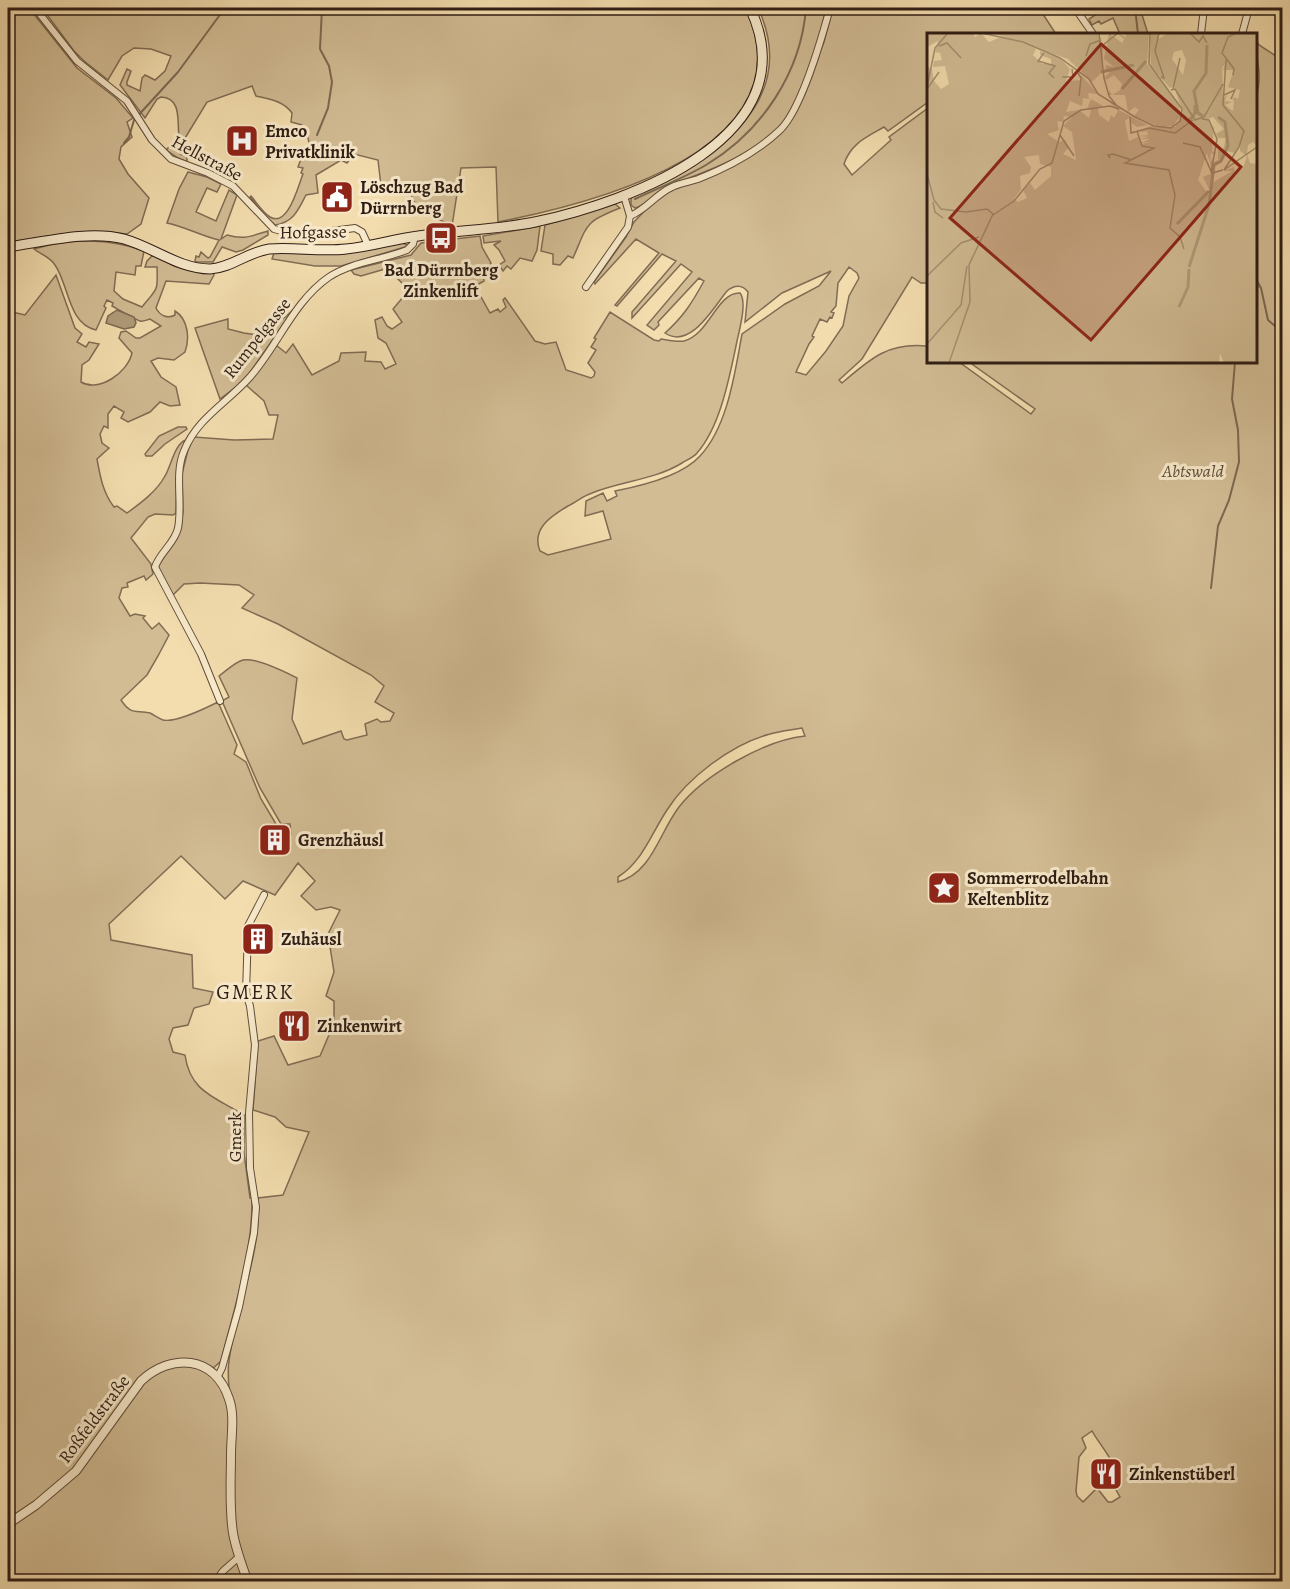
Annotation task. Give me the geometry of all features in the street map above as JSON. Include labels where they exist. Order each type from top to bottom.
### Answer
[{"type":"main road","name":"Hofgasse","points":[[8,247],[80,237],[113,237],[190,266],[212,269],[266,250],[336,250],[415,236],[534,222],[588,208],[624,196],[704,153],[723,138],[746,114],[760,84],[763,69],[762,39],[750,8]]},
{"type":"street","name":"Hellstraße","points":[[35,8],[77,61],[127,101],[154,143],[171,159],[208,173],[233,186],[274,229],[309,234],[356,228],[362,232],[368,245]]},
{"type":"street","points":[[630,216],[668,189],[705,176],[736,160],[781,130],[807,78],[830,8]]},
{"type":"street","points":[[1075,8],[1092,33]]},
{"type":"street","points":[[1201,33],[1204,8]]},
{"type":"street","points":[[1242,33],[1250,8]]},
{"type":"street","points":[[586,287],[626,233],[630,216],[624,196]]},
{"type":"street","name":"Rumpelgasse","points":[[220,701],[201,654],[156,567],[158,560],[172,542],[178,527],[180,467],[183,452],[190,438],[204,420],[251,376],[294,314],[314,290],[342,270],[407,250],[413,244],[415,236]]},
{"type":"street","name":"Gmerk","points":[[217,1378],[222,1368],[239,1307],[254,1233],[256,1208],[250,1168],[249,1113],[255,1046],[246,993],[248,926],[264,895]]},
{"type":"street","name":"Roßfeldstraße","points":[[8,1524],[36,1505],[76,1471],[141,1381],[152,1371],[176,1362],[198,1364],[217,1378],[230,1400],[233,1534],[248,1581]]},
{"type":"street","points":[[215,1581],[239,1557]]},
{"type":"green space","points":[[8,8],[29,8],[77,68],[116,98],[133,118],[127,122],[132,137],[121,147],[119,159],[128,174],[149,198],[141,224],[127,234],[85,232],[15,241],[8,237]]},
{"type":"green space","points":[[42,8],[745,8],[758,57],[749,98],[722,132],[683,160],[637,183],[587,200],[498,222],[496,167],[461,168],[452,226],[426,214],[417,207],[410,192],[381,186],[378,160],[354,154],[347,163],[341,160],[316,175],[318,193],[306,195],[291,218],[275,225],[250,197],[267,215],[276,219],[282,217],[287,211],[295,196],[303,174],[301,173],[303,168],[298,167],[302,156],[307,157],[309,145],[302,125],[291,122],[292,113],[289,109],[276,101],[256,96],[252,86],[207,102],[179,148],[180,154],[187,157],[187,162],[166,150],[179,137],[177,111],[172,101],[161,97],[157,99],[145,118],[120,85],[127,69],[131,71],[127,85],[140,91],[142,78],[145,75],[155,80],[165,71],[171,56],[151,49],[134,48],[122,56],[108,80],[74,51]]},
{"type":"green space","points":[[758,8],[826,8],[808,70],[787,117],[768,137],[743,154],[715,168],[668,186],[635,208],[631,205],[631,197],[690,167],[717,148],[740,127],[758,102],[768,74],[769,42]]},
{"type":"green space","name":"Abtswald","points":[[833,8],[1039,8],[1055,33],[927,33],[927,103],[888,131],[884,127],[860,141],[847,157],[844,164],[852,175],[891,140],[889,137],[927,109],[927,283],[921,283],[912,277],[862,359],[839,380],[842,383],[871,360],[890,350],[913,345],[927,346],[927,363],[960,363],[1031,414],[1035,409],[970,363],[1257,363],[1257,94],[1259,75],[1257,42],[1282,60],[1282,1581],[8,1581],[8,311],[25,315],[56,275],[75,328],[82,334],[77,342],[86,347],[89,342],[99,344],[89,360],[82,365],[81,382],[88,385],[104,383],[125,367],[132,353],[119,338],[121,332],[126,331],[140,338],[161,326],[150,319],[138,320],[112,306],[113,303],[107,300],[104,306],[106,308],[96,330],[87,326],[74,312],[60,273],[53,262],[34,249],[47,245],[89,241],[117,244],[144,251],[141,266],[136,266],[135,275],[116,272],[114,291],[123,299],[142,307],[157,286],[157,267],[145,267],[152,256],[179,268],[213,272],[214,275],[209,284],[166,281],[156,308],[167,317],[175,315],[175,311],[183,319],[187,329],[185,352],[174,360],[158,358],[151,361],[161,377],[176,387],[180,405],[170,406],[160,402],[150,412],[128,422],[121,418],[124,412],[114,406],[108,414],[108,428],[104,426],[100,434],[102,443],[109,448],[97,459],[107,496],[114,507],[117,506],[127,513],[158,487],[176,450],[186,440],[177,475],[176,513],[173,515],[155,514],[148,517],[131,538],[151,564],[153,574],[146,580],[144,576],[127,583],[128,587],[122,588],[119,598],[130,616],[135,614],[145,616],[143,618],[152,629],[159,623],[169,635],[147,675],[121,700],[131,710],[150,713],[163,720],[191,714],[218,702],[237,745],[234,754],[246,762],[261,799],[276,824],[268,825],[268,850],[287,850],[291,834],[290,824],[281,824],[260,788],[222,701],[229,697],[219,676],[237,663],[249,660],[297,678],[292,719],[303,744],[341,731],[344,739],[347,740],[367,735],[365,724],[377,719],[381,722],[390,721],[394,713],[375,702],[384,686],[371,675],[278,624],[242,608],[254,595],[239,585],[184,584],[172,596],[158,566],[180,529],[183,512],[182,474],[194,437],[234,440],[273,439],[278,415],[269,415],[264,401],[246,385],[276,345],[286,353],[293,344],[312,375],[339,361],[341,353],[366,352],[365,361],[381,362],[385,369],[396,364],[386,343],[378,338],[375,320],[382,317],[387,326],[392,329],[402,322],[393,309],[409,290],[395,276],[399,265],[361,276],[354,274],[351,270],[411,255],[421,243],[480,236],[482,247],[491,263],[483,275],[484,281],[475,286],[490,313],[498,309],[500,312],[506,307],[503,300],[505,298],[535,341],[545,344],[556,342],[566,370],[591,378],[595,372],[588,363],[596,350],[591,347],[610,312],[654,340],[684,341],[700,331],[725,299],[740,293],[743,304],[742,319],[727,388],[712,430],[697,453],[671,469],[583,497],[555,514],[544,524],[538,536],[538,543],[540,551],[548,555],[611,539],[603,511],[585,516],[586,501],[603,493],[607,501],[617,496],[615,491],[672,475],[700,456],[710,444],[724,414],[742,334],[785,304],[819,286],[831,271],[782,293],[745,322],[748,292],[738,286],[732,288],[692,332],[674,337],[665,333],[682,315],[695,296],[704,281],[699,278],[658,322],[659,325],[654,330],[647,325],[692,272],[681,264],[632,318],[632,312],[676,261],[662,254],[617,306],[615,305],[659,253],[636,239],[595,284],[594,282],[634,222],[657,198],[771,140],[795,112],[824,42]],"holes":[[[849,267],[857,273],[859,278],[849,296],[843,326],[806,375],[796,372],[814,337],[812,336],[820,319],[827,322],[830,317],[832,318],[834,313],[831,312],[836,306],[838,283]],[[802,728],[805,736],[772,744],[754,752],[736,761],[704,783],[679,807],[647,861],[630,877],[618,882],[618,877],[627,871],[640,855],[676,798],[698,775],[726,754],[755,739]],[[181,856],[225,899],[243,881],[275,895],[298,863],[315,881],[301,896],[316,910],[331,907],[340,910],[328,934],[334,972],[326,996],[334,1001],[334,1023],[320,1056],[288,1065],[274,1036],[258,1041],[253,1110],[275,1117],[286,1127],[309,1132],[283,1195],[258,1198],[256,1239],[229,1361],[230,1398],[210,1371],[221,1361],[242,1280],[249,1239],[252,1198],[250,1198],[244,1153],[244,1115],[214,1098],[198,1085],[192,1077],[185,1055],[173,1052],[169,1039],[173,1028],[188,1025],[194,1008],[209,1004],[213,992],[193,988],[192,955],[111,940],[109,924]],[[1092,1431],[1115,1467],[1118,1482],[1116,1490],[1120,1497],[1112,1502],[1108,1502],[1097,1488],[1083,1502],[1077,1496],[1079,1457],[1086,1448],[1082,1438]]]},
{"type":"green space","points":[[1106,8],[1140,8],[1148,33],[1120,33],[1113,18],[1101,24],[1099,21],[1092,25],[1089,19]]},
{"type":"green space","points":[[188,172],[221,184],[217,192],[207,188],[196,212],[216,221],[229,190],[237,195],[221,239],[227,235],[243,237],[268,231],[268,235],[236,252],[222,247],[213,262],[195,261],[196,256],[199,257],[201,252],[208,258],[210,257],[219,240],[167,223],[179,189]]},
{"type":"green space","points":[[615,204],[620,208],[589,225],[573,258],[568,256],[560,265],[553,264],[553,254],[541,251],[545,225]]},
{"type":"green space","points":[[540,226],[537,250],[532,261],[520,258],[511,269],[507,266],[503,271],[499,265],[505,261],[494,245],[501,241],[484,243],[483,236]]},
{"type":"green space","points":[[403,243],[407,245],[405,247],[341,266],[315,266],[272,259],[274,253],[333,254]]},
{"type":"green space","points":[[294,309],[244,381],[220,399],[195,328],[228,319],[228,329],[264,336]]},
{"type":"green space","points":[[178,427],[187,429],[152,456],[146,456],[145,454],[159,436]]},
{"type":"shaded area","points":[[117,310],[134,317],[136,323],[134,327],[124,329],[106,323],[108,316]]},
{"type":"waterway","points":[[124,143],[129,137],[134,120],[178,72],[223,8]]},
{"type":"waterway","points":[[317,135],[328,108],[332,82],[329,66],[320,49],[322,8]]},
{"type":"waterway","points":[[635,199],[706,165],[745,135],[761,118],[787,77],[803,32],[806,8]]},
{"type":"waterway","points":[[1135,8],[1138,33]]},
{"type":"waterway","points":[[1257,281],[1261,288],[1268,320],[1282,332]]},
{"type":"waterway","points":[[1211,588],[1218,526],[1229,500],[1239,462],[1238,430],[1232,399],[1235,363]]},
{"type":"place","name":"Emco Privatklinik","points":[[242,141]]},
{"type":"place","name":"Löschzug Bad Dürrnberg","points":[[337,197]]},
{"type":"place","name":"Bad Dürrnberg Zinkenlift","points":[[441,238]]},
{"type":"place","name":"Grenzhäusl","points":[[275,840]]},
{"type":"place","name":"Sommerrodelbahn Keltenblitz","points":[[944,888]]},
{"type":"place","name":"Zuhäusl","points":[[258,939]]},
{"type":"place","name":"Zinkenwirt","points":[[294,1026]]},
{"type":"place","name":"Zinkenstüberl","points":[[1106,1474]]},
{"type":"district","name":"GMERK","points":[[255,992]]}]
